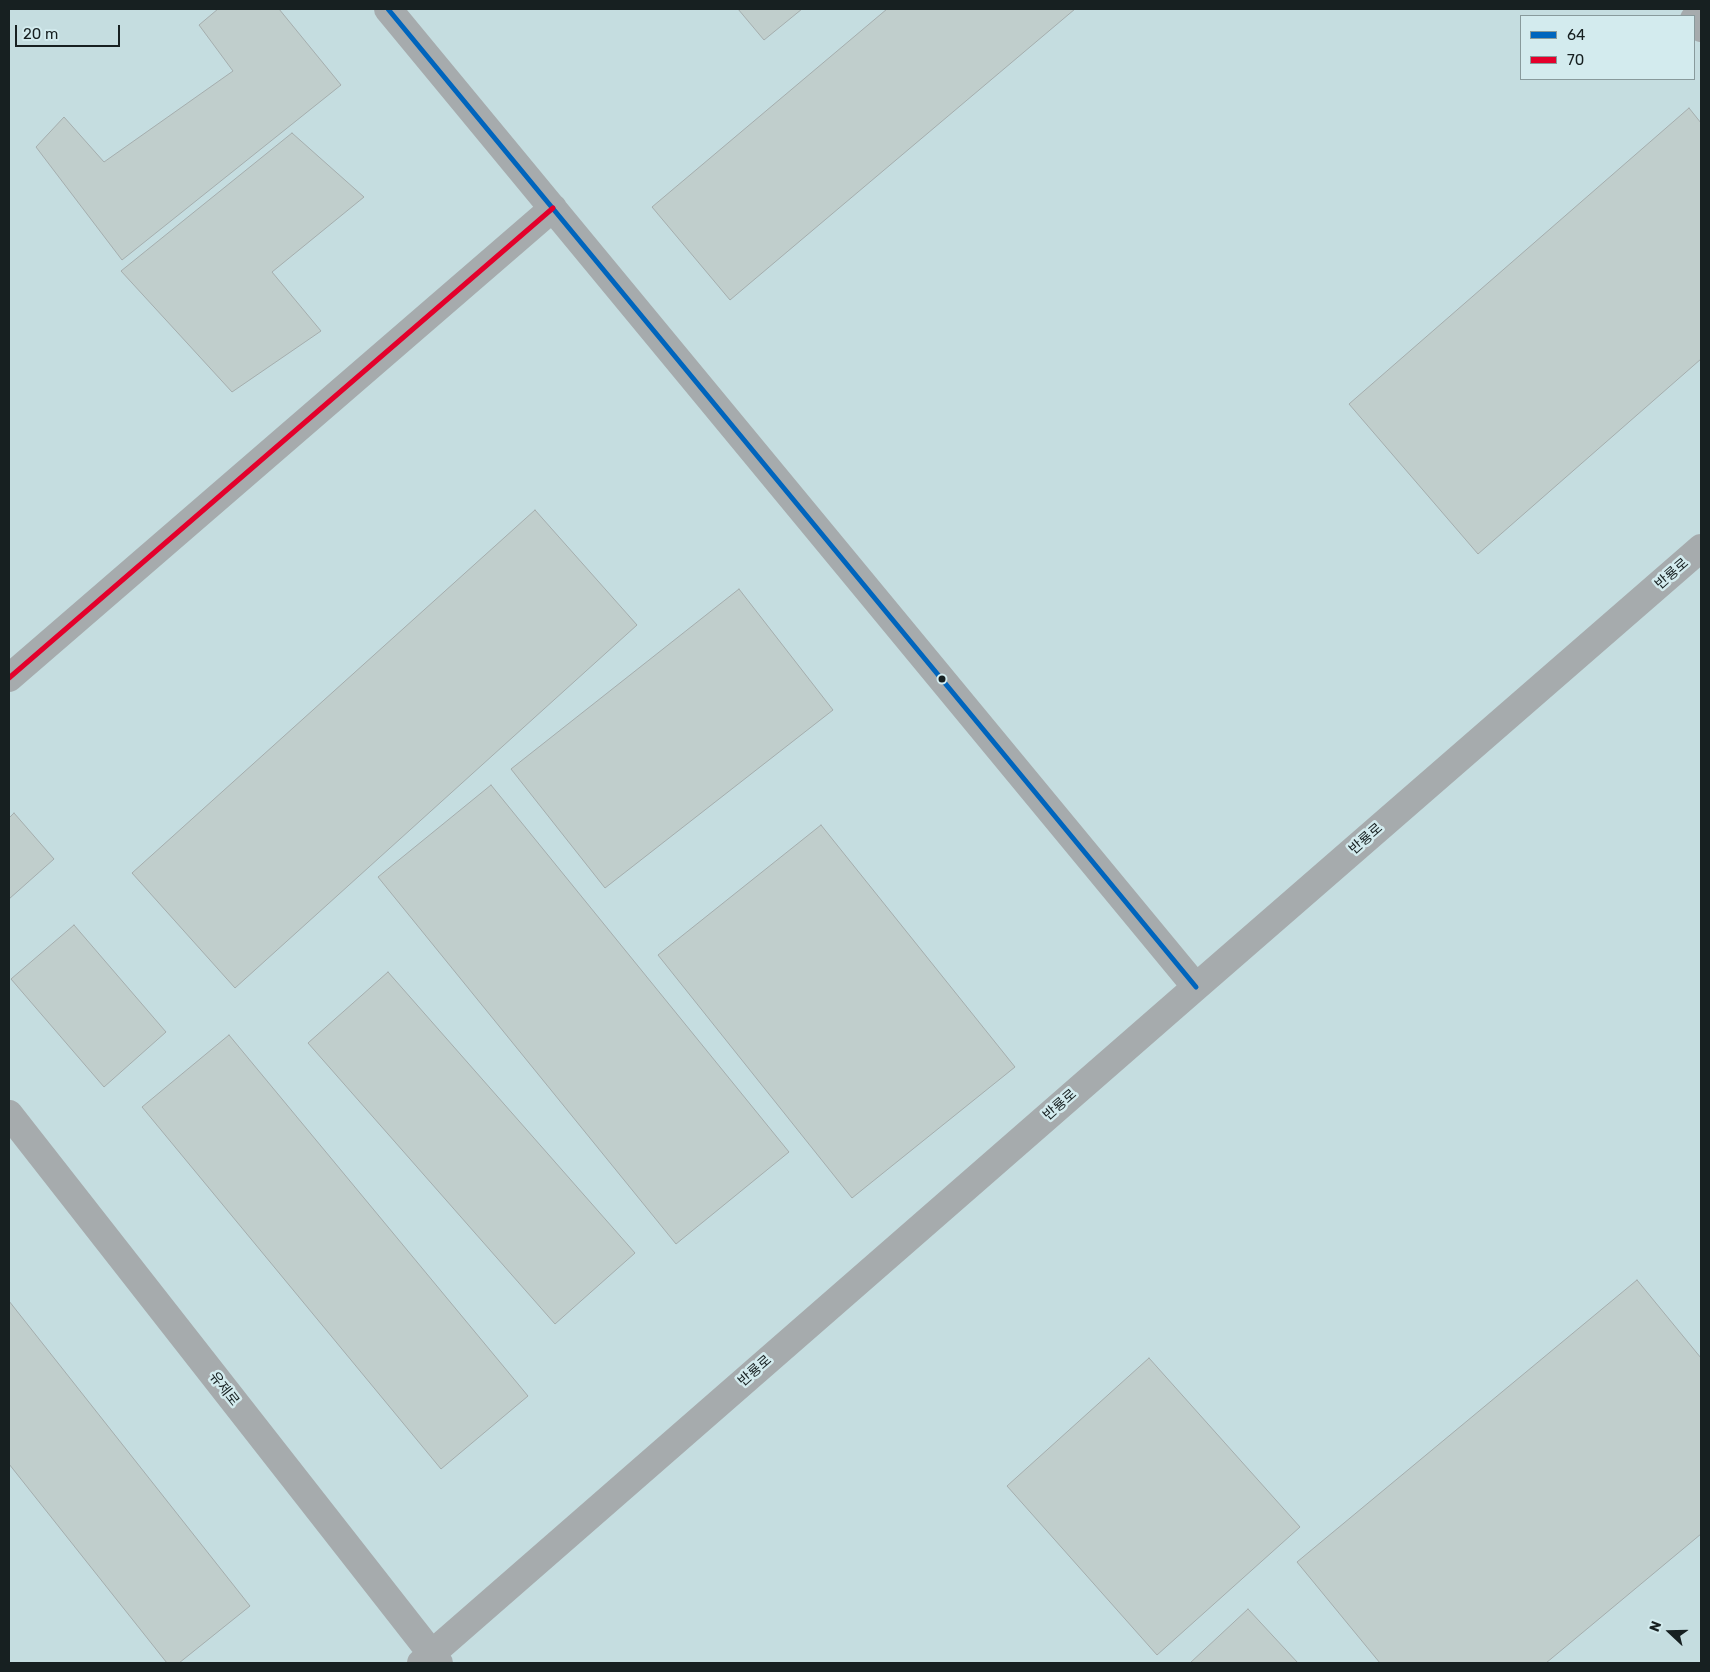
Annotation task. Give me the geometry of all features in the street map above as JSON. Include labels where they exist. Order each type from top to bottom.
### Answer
[{"type":"street","points":[[388,9],[1196,987]]},
{"type":"street","points":[[9,678],[553,208]]},
{"type":"street","name":"반룡로","points":[[431,1660],[1196,987],[1701,548]]},
{"type":"street","name":"유제로","points":[[9,1114],[431,1660]]},
{"type":"shaded area","points":[[9,9],[1701,9],[1701,1663],[9,1663]]},
{"type":"building","points":[[218,9],[279,9],[341,85],[122,260],[36,147],[64,117],[104,162],[233,71],[199,25]]},
{"type":"building","points":[[738,9],[802,9],[764,40]]},
{"type":"building","points":[[887,9],[1075,9],[730,300],[652,207]]},
{"type":"building","points":[[1689,108],[1701,123],[1701,359],[1478,554],[1349,404]]},
{"type":"building","points":[[292,133],[364,197],[272,272],[321,331],[232,392],[121,271]]},
{"type":"building","points":[[535,510],[637,625],[235,988],[132,873]]},
{"type":"building","points":[[739,589],[833,710],[605,888],[511,769]]},
{"type":"building","points":[[491,785],[789,1152],[676,1244],[378,877]]},
{"type":"building","points":[[14,813],[54,859],[9,899],[9,818]]},
{"type":"building","points":[[821,825],[1015,1067],[852,1198],[658,955]]},
{"type":"building","points":[[74,925],[166,1032],[104,1087],[11,979]]},
{"type":"building","points":[[388,972],[635,1253],[555,1324],[308,1043]]},
{"type":"building","points":[[229,1035],[528,1396],[441,1469],[142,1107]]},
{"type":"building","points":[[1637,1280],[1701,1358],[1701,1534],[1546,1663],[1380,1663],[1297,1562]]},
{"type":"building","points":[[9,1301],[250,1606],[179,1663],[167,1663],[9,1464]]},
{"type":"building","points":[[1149,1358],[1300,1527],[1157,1655],[1007,1486]]},
{"type":"building","points":[[1248,1609],[1298,1663],[1190,1663]]},
{"type":"transit line","name":"64","points":[[388,9],[1196,987]]},
{"type":"transit line","name":"70","points":[[9,678],[553,208]]}]
